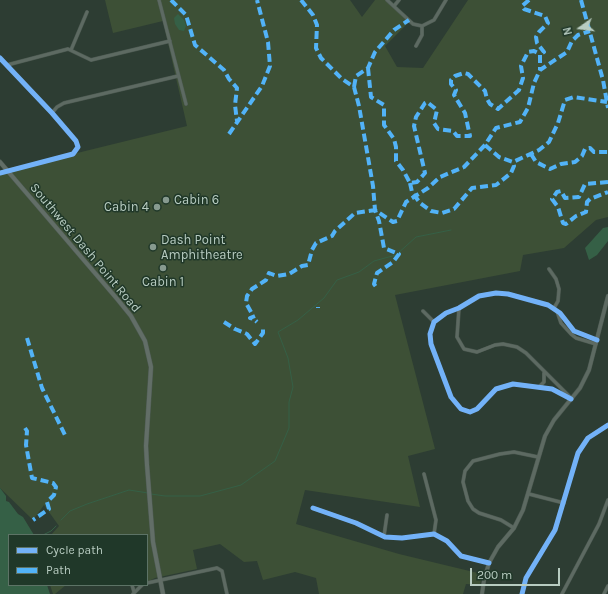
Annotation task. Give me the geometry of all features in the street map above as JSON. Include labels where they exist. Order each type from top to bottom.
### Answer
[{"type":"main road","name":"Southwest Dash Point Road","points":[[0,162],[131,316],[145,341],[151,367],[146,446],[147,465],[154,542],[163,594]]},
{"type":"street","points":[[159,0],[186,104]]},
{"type":"street","points":[[387,0],[413,24],[422,26],[434,20],[446,0]]},
{"type":"street","points":[[394,6],[399,0]]},
{"type":"street","points":[[71,50],[87,12]]},
{"type":"street","points":[[416,46],[422,35],[422,26]]},
{"type":"street","points":[[7,65],[71,50],[91,60],[170,41]]},
{"type":"street","points":[[0,58],[52,113],[76,141],[77,149],[69,155],[0,173]]},
{"type":"street","points":[[52,113],[57,107],[64,103],[178,76]]},
{"type":"street","points":[[549,268],[556,279],[559,289],[558,300],[554,308]]},
{"type":"street","points":[[571,399],[549,388],[518,384],[503,386],[493,392],[477,409],[470,412],[461,409],[452,397],[431,344],[430,334],[434,322],[446,313],[459,308],[479,296],[496,293],[520,296],[542,302],[554,308],[574,331],[597,342]]},
{"type":"street","points":[[482,594],[489,563],[498,547],[514,528],[523,510],[529,494],[538,457],[548,430],[580,388],[590,370],[608,296]]},
{"type":"street","points":[[459,308],[457,337],[464,349],[477,352],[495,345],[512,345],[526,353],[552,382],[571,399]]},
{"type":"street","points":[[423,312],[434,322]]},
{"type":"street","points":[[539,387],[544,382],[544,373]]},
{"type":"street","points":[[549,388],[548,384],[552,382]]},
{"type":"street","points":[[522,594],[526,578],[555,530],[578,453],[588,438],[608,425]]},
{"type":"street","points":[[514,528],[501,520],[479,513],[473,509],[468,501],[463,482],[465,471],[473,461],[500,454],[514,452],[538,457]]},
{"type":"street","points":[[424,474],[435,515],[434,534]]},
{"type":"street","points":[[529,494],[564,503]]},
{"type":"street","points":[[562,594],[599,524],[608,500]]},
{"type":"street","points":[[313,508],[356,523],[384,536],[402,538],[434,534],[447,541],[460,556],[489,563]]},
{"type":"street","points":[[384,536],[387,515]]},
{"type":"street","points":[[148,583],[213,568],[220,569],[227,594]]},
{"type":"street","points":[[604,594],[608,586]]},
{"type":"shaded area","points":[[105,0],[350,0],[362,17],[375,0],[387,0],[410,21],[385,46],[397,67],[423,68],[468,0],[608,0],[608,217],[596,220],[564,248],[523,255],[520,271],[395,295],[435,449],[408,456],[420,507],[305,490],[296,524],[399,554],[482,574],[480,585],[466,584],[463,594],[319,594],[316,578],[295,572],[263,580],[257,561],[244,562],[220,544],[193,550],[197,569],[155,578],[148,582],[148,534],[52,534],[59,526],[44,505],[33,520],[0,488],[0,172],[187,126],[163,21],[113,33]]},
{"type":"shaded area","points":[[178,14],[184,20],[186,26],[184,31],[179,30],[175,24],[174,18]]},
{"type":"shaded area","points":[[608,227],[608,241],[597,255],[589,260],[585,248],[603,228]]},
{"type":"shaded area","points":[[0,488],[6,496],[6,501],[9,502],[18,514],[23,517],[33,534],[8,534],[8,586],[47,586],[50,594],[0,594]]},
{"type":"shaded area","points":[[50,586],[65,586],[55,594],[53,594]]},
{"type":"waterway","points":[[151,494],[165,496],[200,496],[241,485],[275,461],[289,428],[289,402],[293,387],[288,358],[278,332],[298,320],[324,298],[337,280],[359,272],[374,261],[396,255],[416,237],[451,230]]},
{"type":"waterway","points":[[61,520],[70,511],[129,490],[148,493]]},
{"type":"waterway","points":[[45,534],[56,526]]},
{"type":"marked path","points":[[171,0],[186,15],[195,45],[224,70],[229,79],[237,88],[235,105],[237,121]]},
{"type":"marked path","points":[[229,134],[262,86],[270,66],[268,42],[257,0]]},
{"type":"marked path","points":[[301,0],[313,15],[317,25],[316,48],[321,58],[342,79],[354,87],[359,106],[373,186],[375,210],[379,221],[384,248],[399,254],[393,262],[377,273],[374,284],[377,288]]},
{"type":"marked path","points":[[529,0],[522,6],[524,9],[545,16],[548,23],[536,37],[537,43],[544,52],[540,54],[540,70]]},
{"type":"marked path","points":[[581,0],[603,80],[608,108]]},
{"type":"marked path","points":[[354,87],[356,76],[368,68],[375,52],[394,30],[409,20]]},
{"type":"marked path","points":[[251,312],[246,303],[247,296],[252,289],[266,280],[269,273],[277,276],[289,274],[302,266],[308,265],[312,250],[316,243],[332,236],[335,231],[355,213],[375,210],[393,222],[397,221],[406,202],[428,188],[440,177],[464,167],[485,145],[496,128],[520,122],[528,108],[534,83],[540,70],[567,52],[572,41],[578,35],[590,31]]},
{"type":"marked path","points":[[368,68],[371,97],[384,105],[384,125],[394,139],[396,147],[396,161],[410,183],[417,182],[425,173],[414,126],[416,117],[425,103],[427,102],[437,110],[434,123],[438,129],[453,131],[457,136],[470,136],[465,113],[454,95],[456,90],[451,84],[451,80],[455,76],[464,73],[468,74],[485,91],[490,104],[498,109],[519,90],[523,78],[521,66],[528,52],[534,51],[540,54]]},
{"type":"marked path","points":[[485,145],[499,157],[513,162],[539,150],[549,142],[558,123],[565,100],[574,97],[607,102]]},
{"type":"marked path","points":[[531,154],[536,162],[550,169],[561,164],[575,162],[582,156],[585,149],[590,148],[594,152],[608,152]]},
{"type":"marked path","points":[[410,183],[412,192],[420,203],[431,211],[442,213],[454,209],[472,188],[496,185],[511,173],[514,166],[513,162]]},
{"type":"marked path","points":[[608,182],[585,184],[579,197],[565,198],[561,191],[557,192],[552,199],[558,207],[563,223],[566,224],[576,216],[586,212],[587,202],[590,199],[608,192]]},
{"type":"marked path","points":[[255,316],[250,318],[257,322]]},
{"type":"marked path","points":[[224,322],[247,334],[255,344],[263,333],[263,327]]},
{"type":"marked path","points":[[27,338],[42,388],[65,435]]},
{"type":"marked path","points":[[25,428],[27,431],[26,445],[32,478],[53,483],[56,487],[54,495],[47,502],[49,509],[33,520]]},
{"type":"cycle path","points":[[0,58],[52,113],[76,141],[78,147],[73,154],[0,173]]},
{"type":"cycle path","points":[[571,399],[552,389],[513,384],[496,389],[477,409],[470,412],[461,409],[451,397],[431,344],[430,334],[434,322],[446,313],[459,308],[479,296],[496,293],[508,294],[548,305],[560,313],[574,331],[597,340]]},
{"type":"cycle path","points":[[522,594],[526,578],[555,530],[578,453],[588,438],[608,425]]},
{"type":"cycle path","points":[[313,508],[356,523],[385,537],[402,538],[434,534],[447,541],[461,556],[489,563]]},
{"type":"place","name":"Cabin 6","points":[[166,200]]},
{"type":"place","name":"Cabin 4","points":[[157,207]]},
{"type":"place","name":"Dash Point Amphitheatre","points":[[153,247]]},
{"type":"place","name":"Cabin 1","points":[[163,268]]}]
